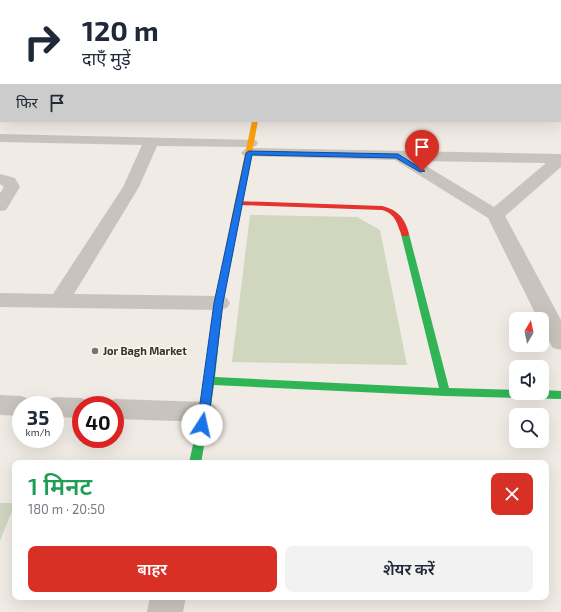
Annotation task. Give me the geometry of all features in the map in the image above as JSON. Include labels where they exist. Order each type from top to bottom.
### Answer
[{"type":"street","points":[[196,460],[205,412],[219,303],[255,122]]},
{"type":"street","points":[[0,138],[151,141],[398,156],[561,159]]},
{"type":"street","points":[[59,301],[131,187],[151,141]]},
{"type":"street","points":[[398,156],[495,215],[561,342]]},
{"type":"street","points":[[495,215],[561,159]]},
{"type":"street","points":[[0,179],[9,181],[12,187],[0,206]]},
{"type":"street","points":[[238,203],[377,207],[389,209],[397,213],[402,221],[445,392]]},
{"type":"street","points":[[0,300],[219,303]]},
{"type":"street","points":[[209,381],[445,392],[561,395]]},
{"type":"street","points":[[0,405],[12,406]]},
{"type":"street","points":[[124,409],[205,412]]},
{"type":"street","points":[[165,612],[167,600]]},
{"type":"green space","points":[[250,215],[357,217],[380,230],[407,365],[232,362]]},
{"type":"green space","points":[[0,503],[12,503],[12,511],[0,541]]},
{"type":"traffic: fast","points":[[196,460],[205,412],[219,303],[234,225]]},
{"type":"traffic: fast","points":[[405,234],[445,392]]},
{"type":"traffic: fast","points":[[209,381],[445,392],[561,395]]},
{"type":"traffic: slow","points":[[234,225],[255,122]]},
{"type":"traffic: jam","points":[[239,203],[382,208],[392,211],[398,216],[405,234]]},
{"type":"place","name":"Jor Bagh Market","points":[[95,351]]},
{"type":"route","points":[[202,425],[219,303],[249,153],[398,156],[422,171]]}]
